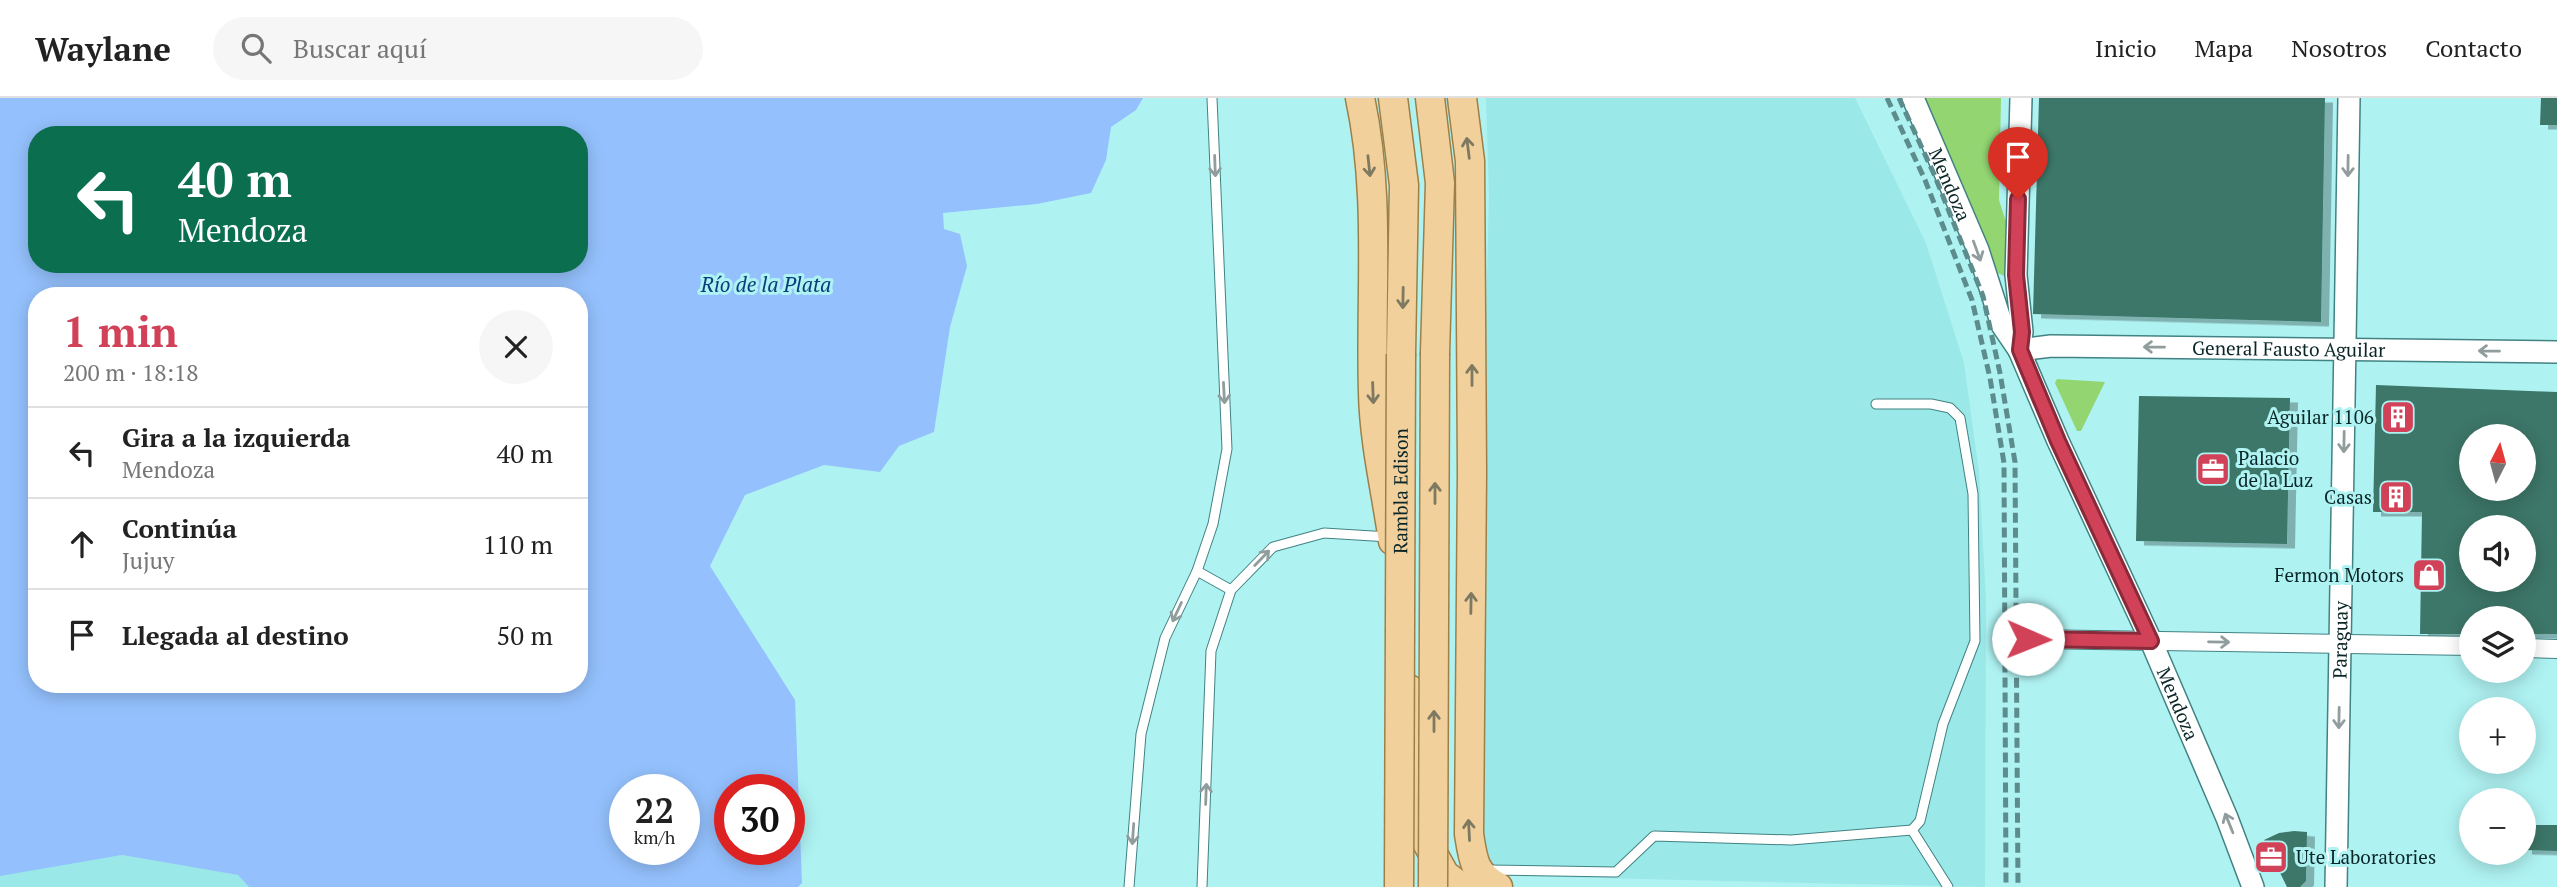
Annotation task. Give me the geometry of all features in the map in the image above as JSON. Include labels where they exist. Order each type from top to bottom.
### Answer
[{"type":"main road","points":[[1360,98],[1370,172],[1374,246],[1373,393],[1377,452],[1392,537],[1427,843],[1445,874],[1479,881]]},
{"type":"main road","name":"Rambla Edison","points":[[1392,98],[1404,185],[1399,887]]},
{"type":"main road","name":"Rambla Edison","points":[[1430,98],[1440,183],[1436,353],[1433,887]]},
{"type":"main road","points":[[1462,98],[1470,175],[1472,472],[1469,834],[1473,863],[1479,881]]},
{"type":"street","name":"Mendoza","points":[[1913,98],[1973,238],[2002,325],[2020,350],[2058,441],[2151,641],[2227,818],[2253,887]]},
{"type":"street","points":[[2020,350],[2022,332],[2016,275],[2021,98]]},
{"type":"street","name":"Paraguay","points":[[2336,887],[2349,98]]},
{"type":"street","name":"General Fausto Aguilar","points":[[2020,350],[2051,346],[2557,352]]},
{"type":"street","points":[[2028,639],[2459,646]]},
{"type":"street","points":[[2536,648],[2557,649]]},
{"type":"lane","points":[[1129,887],[1140,734],[1165,638],[1196,570],[1213,524],[1227,449],[1212,98]]},
{"type":"lane","points":[[1479,881],[1616,872],[1654,836],[1791,839],[1912,830],[1920,821],[1943,724],[1975,641],[1973,494],[1960,418],[1950,408],[1931,404],[1877,404]]},
{"type":"lane","points":[[1202,887],[1211,651],[1231,590],[1273,547],[1324,533],[1392,537]]},
{"type":"lane","points":[[1196,570],[1231,590]]},
{"type":"lane","points":[[1912,830],[1948,887]]},
{"type":"shaded area","points":[[1486,98],[1855,98],[1926,243],[1964,363],[1979,472],[1986,599],[1985,887],[1473,875],[1489,196]]},
{"type":"shaded area","points":[[122,855],[239,875],[249,887],[0,887],[0,876],[14,872]]},
{"type":"green space","points":[[1920,98],[2001,98],[1999,200],[2006,222],[2006,277],[1998,273],[1979,223]]},
{"type":"green space","points":[[2057,379],[2105,382],[2081,431],[2077,431],[2055,383]]},
{"type":"water","name":"Río de la Plata","points":[[0,98],[1143,98],[1136,110],[1111,127],[1106,160],[1091,193],[1037,204],[943,213],[944,229],[960,234],[967,266],[950,327],[934,432],[899,446],[880,472],[824,465],[745,495],[710,566],[795,700],[798,774],[714,774],[714,865],[801,865],[802,883],[798,887],[249,887],[238,875],[122,855],[0,876]]},
{"type":"building","points":[[2039,98],[2325,98],[2321,322],[2033,314]]},
{"type":"building","points":[[2541,98],[2557,98],[2557,125],[2540,125]]},
{"type":"building","points":[[2376,385],[2557,392],[2557,634],[2536,634],[2536,606],[2459,606],[2459,634],[2420,634],[2422,512],[2373,512]]},
{"type":"building","name":"Palacio de la Luz","points":[[2139,396],[2290,398],[2287,544],[2136,541]]},
{"type":"building","points":[[2536,825],[2557,825],[2557,851],[2536,850]]},
{"type":"building","points":[[2307,832],[2306,881],[2300,887],[2287,887],[2264,840],[2279,833]]},
{"type":"railway","points":[[1887,98],[1925,180],[1972,300],[1990,378],[2004,463],[2006,887]]},
{"type":"railway","points":[[1899,98],[1934,174],[1983,296],[2000,373],[2015,462],[2018,887]]},
{"type":"place","name":"Aguilar 1106","points":[[2398,417]]},
{"type":"place","name":"Palacio de la Luz","points":[[2213,469]]},
{"type":"place","name":"Casas","points":[[2396,497]]},
{"type":"place","name":"Fermon Motors","points":[[2429,575]]},
{"type":"place","name":"Ute Laboratories","points":[[2271,857]]},
{"type":"route","points":[[2018,199],[2016,275],[2022,332],[2020,350],[2058,441],[2151,641],[2028,639]]}]
